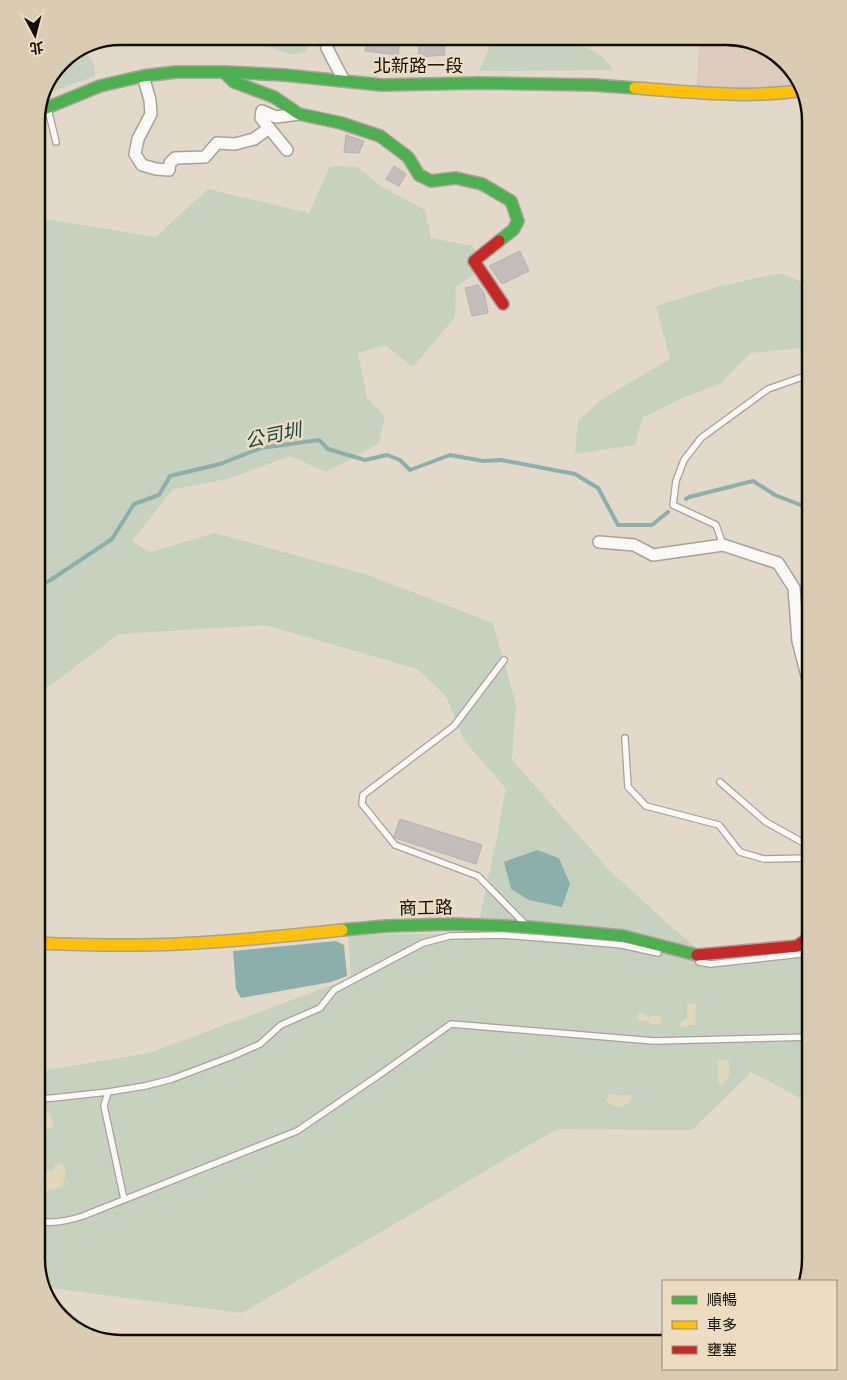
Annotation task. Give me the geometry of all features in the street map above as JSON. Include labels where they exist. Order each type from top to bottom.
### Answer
[{"type":"street","points":[[327,45],[344,81]]},
{"type":"street","name":"北新路一段","points":[[47,108],[100,86],[143,76],[176,72],[284,75],[382,85],[479,83],[594,85],[729,96],[796,91]]},
{"type":"street","points":[[224,72],[234,82],[274,97],[299,114],[380,136],[408,157],[419,175],[431,181],[456,178],[482,184],[511,201],[518,221],[513,230],[474,261],[504,304]]},
{"type":"street","points":[[143,76],[150,100],[151,114],[138,138],[136,146],[135,154],[142,165],[169,170],[170,163],[175,158],[206,157],[217,143],[236,144],[254,140],[270,128]]},
{"type":"street","points":[[287,150],[261,118],[262,111],[276,117],[299,114]]},
{"type":"street","points":[[599,542],[634,545],[653,555],[723,545],[778,564],[794,588],[798,640],[802,656]]},
{"type":"street","name":"商工路","points":[[45,943],[177,944],[386,926],[454,924],[528,927],[623,936],[700,956],[797,946],[802,942]]},
{"type":"lane","points":[[45,115],[56,142]]},
{"type":"lane","points":[[723,545],[716,525],[673,505],[676,482],[684,460],[701,438],[768,389],[802,377]]},
{"type":"lane","points":[[504,660],[454,726],[363,795],[362,804],[395,845],[478,876],[528,927]]},
{"type":"lane","points":[[625,738],[628,787],[646,806],[719,825],[740,852],[764,859],[802,858]]},
{"type":"lane","points":[[720,782],[766,822],[802,842]]},
{"type":"lane","points":[[45,1098],[145,1086],[233,1056],[260,1044],[281,1025],[320,1008],[334,990],[423,943],[450,936],[503,935],[622,946],[661,954]]},
{"type":"lane","points":[[691,960],[710,964],[802,954]]},
{"type":"lane","points":[[45,1222],[63,1222],[297,1131],[382,1074],[451,1024],[654,1041],[802,1037]]},
{"type":"lane","points":[[108,1092],[104,1106],[124,1199]]},
{"type":"shaded area","points":[[699,45],[731,45],[751,49],[776,64],[792,84],[696,94]]},
{"type":"green space","points":[[266,45],[306,45],[307,50],[301,53],[288,54]]},
{"type":"green space","points":[[578,45],[599,54],[613,70],[479,71],[489,46]]},
{"type":"green space","points":[[87,54],[92,60],[95,76],[51,92],[67,67]]},
{"type":"green space","points":[[330,166],[357,167],[382,187],[425,210],[431,238],[472,246],[485,267],[456,287],[455,317],[413,367],[385,345],[358,353],[367,398],[385,416],[379,443],[326,472],[290,456],[228,479],[173,489],[132,541],[150,552],[215,533],[371,576],[493,623],[516,704],[512,760],[610,871],[711,960],[623,939],[477,930],[506,789],[464,740],[446,696],[417,669],[266,625],[119,634],[51,685],[45,687],[45,219],[156,237],[208,189],[309,213]],"holes":[[[537,850],[559,858],[570,884]]]},
{"type":"green space","points":[[780,273],[802,282],[802,348],[750,353],[720,384],[682,398],[642,418],[635,445],[575,454],[578,421],[602,399],[670,359],[656,306],[717,287]]},
{"type":"green space","points":[[477,933],[623,943],[711,963],[802,951],[802,1099],[751,1072],[692,1130],[557,1129],[242,1313],[51,1288],[46,1274],[45,1259],[45,1070],[149,1053],[351,978],[348,935]]},
{"type":"sand","points":[[689,1003],[696,1004],[695,1025],[681,1027],[679,1024],[687,1019],[687,1005]]},
{"type":"sand","points":[[639,1013],[649,1017],[654,1015],[660,1016],[662,1021],[658,1025],[650,1024],[648,1021],[640,1021],[637,1015]]},
{"type":"sand","points":[[717,1061],[728,1061],[730,1068],[728,1077],[722,1085],[717,1082],[719,1072]]},
{"type":"sand","points":[[611,1094],[621,1096],[628,1094],[632,1099],[627,1105],[616,1106],[606,1101]]},
{"type":"sand","points":[[45,1110],[51,1116],[53,1126],[50,1129],[46,1129]]},
{"type":"sand","points":[[61,1163],[63,1165],[66,1171],[65,1178],[61,1187],[45,1191],[45,1172],[53,1171],[55,1165]]},
{"type":"water","points":[[537,850],[559,858],[570,884],[562,907],[529,900],[511,889],[504,862]]},
{"type":"water","points":[[336,941],[344,945],[347,976],[331,982],[241,998],[236,989],[233,951]]},
{"type":"building","points":[[366,45],[399,45],[398,55],[365,51]]},
{"type":"building","points":[[418,45],[444,45],[445,55],[419,57]]},
{"type":"building","points":[[346,135],[364,141],[359,153],[344,152]]},
{"type":"building","points":[[394,166],[406,174],[399,186],[386,179]]},
{"type":"building","points":[[520,251],[529,271],[502,284],[489,266]]},
{"type":"building","points":[[478,285],[484,293],[488,313],[472,316],[465,288]]},
{"type":"building","points":[[400,819],[482,845],[476,864],[395,838]]},
{"type":"waterway","name":"公司圳","points":[[45,583],[112,539],[134,504],[159,495],[170,476],[220,464],[261,448],[319,440],[328,449],[365,460],[387,455],[400,460],[410,470],[450,455],[483,461],[501,460],[575,474],[598,488],[618,525],[652,525],[668,512]]},
{"type":"waterway","name":"公司圳","points":[[686,499],[753,481],[775,495],[802,506]]},
{"type":"traffic: fast","points":[[47,108],[100,86],[143,76],[176,72],[284,75],[382,85],[479,83],[594,85],[635,88]]},
{"type":"traffic: fast","points":[[224,72],[234,82],[274,97],[299,114],[341,123],[380,136],[408,157],[419,175],[431,181],[456,178],[482,184],[511,201],[518,221],[513,230],[499,241]]},
{"type":"traffic: fast","points":[[342,930],[386,926],[454,924],[528,927],[623,936],[697,955]]},
{"type":"traffic: slow","points":[[635,88],[741,94],[796,91]]},
{"type":"traffic: slow","points":[[45,943],[178,944],[342,930]]},
{"type":"traffic: jam","points":[[499,241],[474,261],[503,304]]},
{"type":"traffic: jam","points":[[697,955],[797,946],[802,942]]}]
